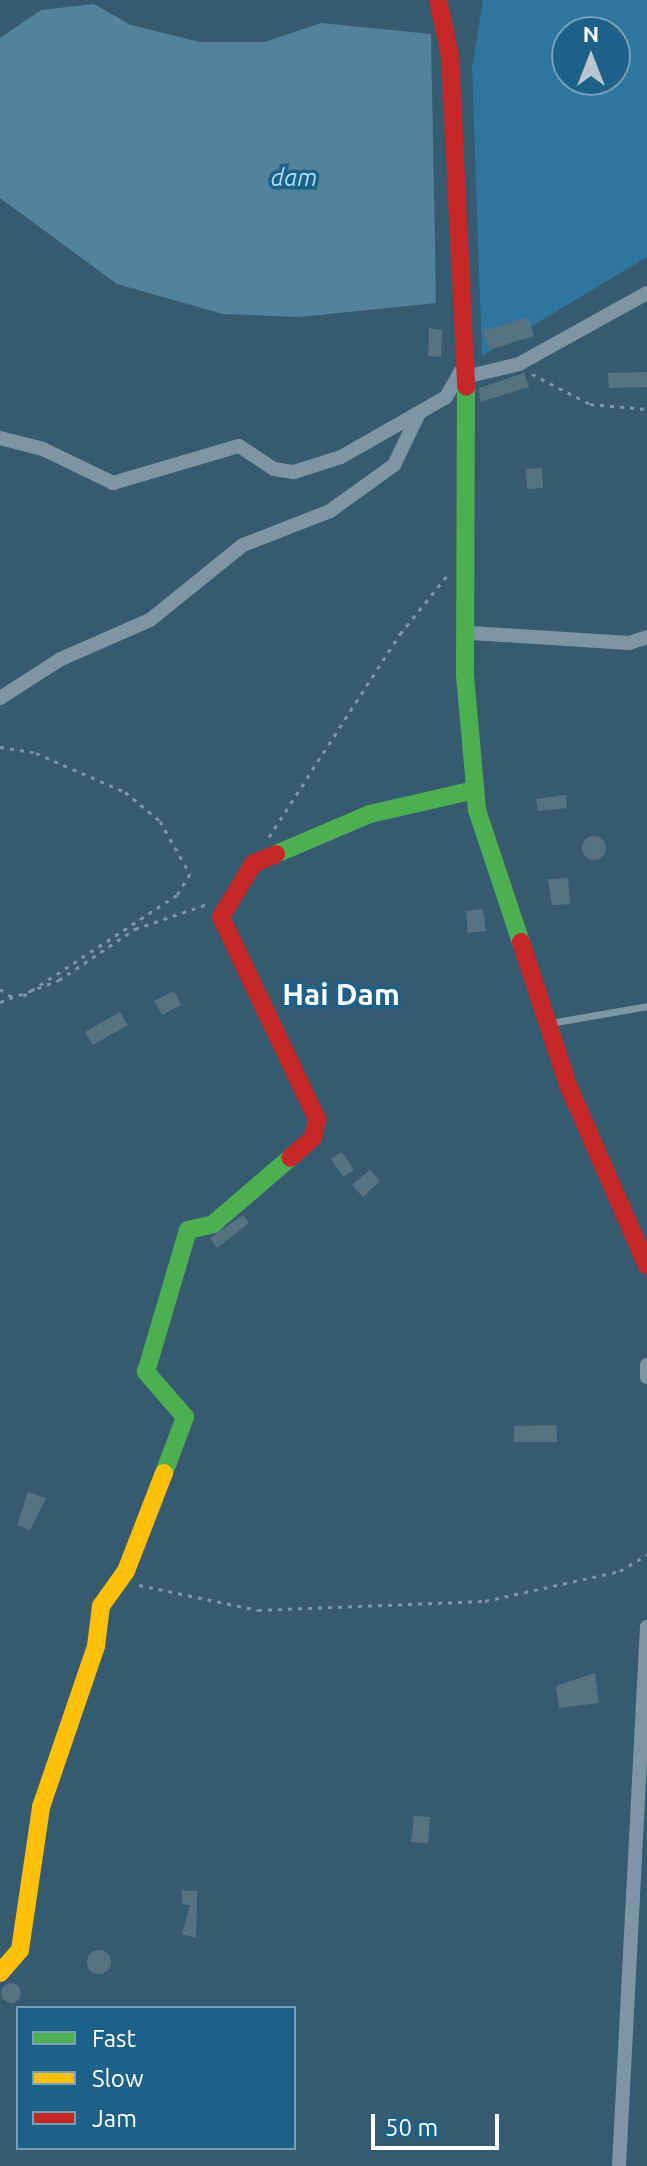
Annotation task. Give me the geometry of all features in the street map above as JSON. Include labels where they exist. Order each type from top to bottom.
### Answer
[{"type":"street","points":[[438,0],[450,55],[465,370],[471,633],[465,675],[475,790],[516,944],[647,1266]]},
{"type":"street","points":[[0,438],[43,449],[95,480],[134,483],[239,446],[274,469],[312,468],[446,397],[465,370],[519,364],[647,293]]},
{"type":"street","points":[[0,698],[61,659],[150,620],[243,545],[330,511],[394,465],[419,413]]},
{"type":"street","points":[[471,633],[629,643],[647,637]]},
{"type":"street","points":[[0,1973],[20,1950],[41,1807],[96,1646],[101,1606],[121,1580],[183,1425],[179,1406],[146,1372],[188,1230],[213,1224],[300,1152],[313,1138],[317,1119],[254,979],[229,946],[221,917],[236,887],[253,864],[370,814],[475,790]]},
{"type":"street","points":[[647,1365],[647,1377]]},
{"type":"street","points":[[619,2166],[647,1627]]},
{"type":"lane","points":[[548,1024],[647,1006]]},
{"type":"path","points":[[519,364],[550,388],[590,404],[647,409]]},
{"type":"path","points":[[261,846],[400,634],[452,569]]},
{"type":"path","points":[[0,747],[36,753],[125,792],[160,821],[190,874],[177,895],[18,1000]]},
{"type":"path","points":[[0,1002],[18,1000],[115,939],[236,887]]},
{"type":"path","points":[[0,989],[18,1000]]},
{"type":"path","points":[[121,1580],[258,1610],[485,1601],[620,1571],[647,1555]]},
{"type":"shaded area","points":[[483,0],[647,0],[647,257],[482,356],[472,68]]},
{"type":"water","name":"dam","points":[[94,4],[131,25],[200,42],[265,42],[321,23],[431,34],[436,303],[300,317],[223,314],[117,284],[0,198],[0,38],[41,10]]},
{"type":"building","points":[[528,317],[534,336],[489,350],[483,331]]},
{"type":"building","points":[[429,328],[442,330],[441,357],[428,356]]},
{"type":"building","points":[[647,372],[647,387],[609,388],[608,373]]},
{"type":"building","points":[[524,373],[529,387],[480,402],[479,388]]},
{"type":"building","points":[[542,468],[543,488],[527,489],[526,469]]},
{"type":"building","points":[[566,795],[567,808],[538,811],[536,799]]},
{"type":"building","points":[[594,836],[603,839],[606,848],[603,857],[594,860],[585,857],[582,848],[585,839]]},
{"type":"building","points":[[568,878],[570,904],[552,905],[548,879]]},
{"type":"building","points":[[483,909],[486,931],[468,933],[466,911]]},
{"type":"building","points":[[174,991],[181,1005],[162,1015],[154,1001]]},
{"type":"building","points":[[120,1012],[128,1025],[93,1045],[85,1032]]},
{"type":"building","points":[[342,1152],[354,1170],[343,1177],[331,1159]]},
{"type":"building","points":[[370,1170],[380,1181],[363,1197],[352,1185]]},
{"type":"building","points":[[243,1215],[249,1223],[217,1248],[210,1238]]},
{"type":"building","points":[[556,1425],[557,1442],[514,1442],[514,1426]]},
{"type":"building","points":[[28,1492],[46,1498],[30,1530],[17,1525]]},
{"type":"building","points":[[595,1673],[599,1703],[559,1708],[556,1686]]},
{"type":"building","points":[[414,1816],[430,1817],[428,1843],[411,1842]]},
{"type":"building","points":[[182,1890],[197,1891],[196,1938],[182,1934],[190,1905],[182,1904]]},
{"type":"building","points":[[99,1950],[110,1957],[111,1962],[104,1973],[99,1974],[88,1967],[87,1962],[94,1951]]},
{"type":"building","points":[[11,1983],[18,1986],[21,1993],[18,2000],[11,2003],[4,2000],[1,1993],[4,1986]]},
{"type":"traffic: fast","points":[[466,387],[465,675],[477,810],[521,942]]},
{"type":"traffic: fast","points":[[276,854],[370,814],[475,790]]},
{"type":"traffic: fast","points":[[164,1473],[185,1417],[146,1372],[188,1230],[213,1224],[290,1158]]},
{"type":"traffic: slow","points":[[0,1973],[20,1950],[41,1807],[96,1646],[101,1606],[126,1571],[164,1473]]},
{"type":"traffic: jam","points":[[438,0],[450,55],[466,387]]},
{"type":"traffic: jam","points":[[276,854],[253,864],[221,917],[317,1119],[313,1138],[290,1158]]},
{"type":"traffic: jam","points":[[521,942],[568,1085],[647,1266]]},
{"type":"district","name":"Hai Dam","points":[[341,994]]}]
